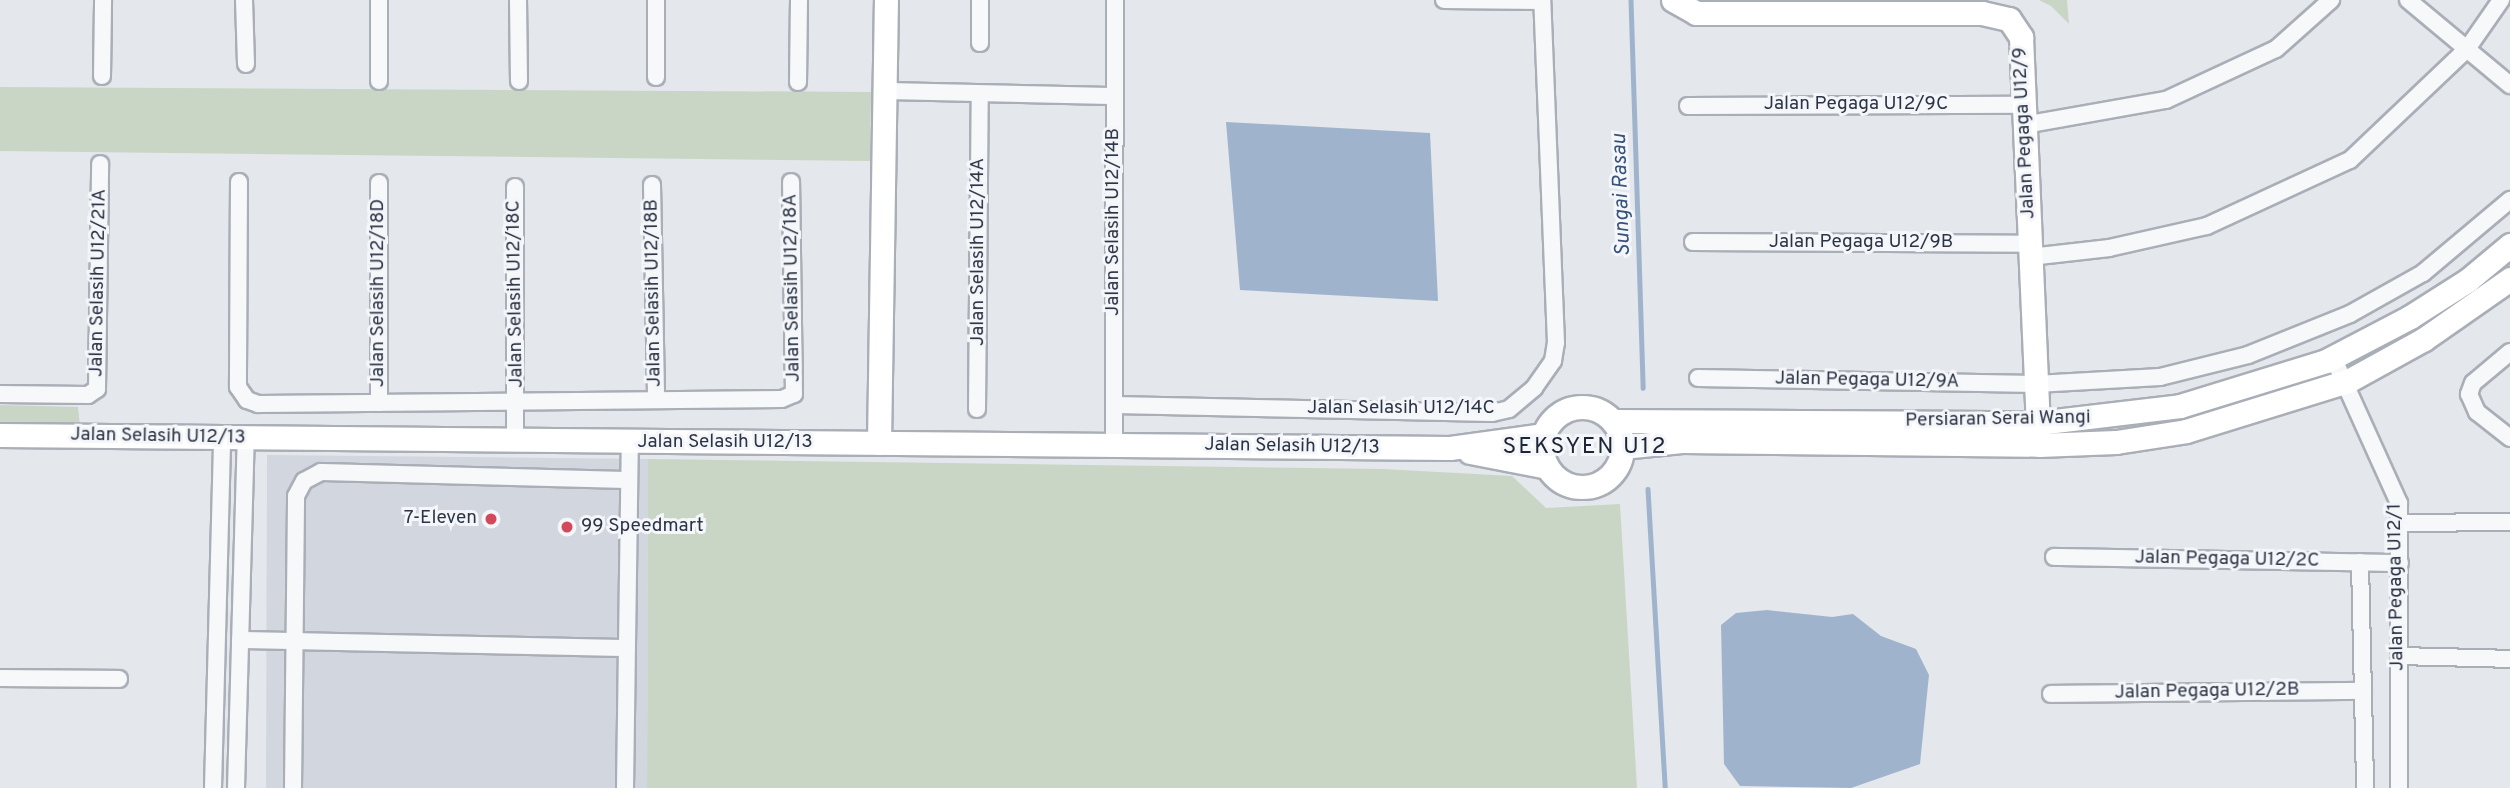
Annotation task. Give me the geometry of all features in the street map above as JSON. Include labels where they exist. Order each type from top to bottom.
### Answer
[{"type":"street","points":[[102,76],[103,0]]},
{"type":"street","points":[[244,0],[246,64]]},
{"type":"street","points":[[379,0],[379,81]]},
{"type":"street","points":[[518,0],[519,81]]},
{"type":"street","points":[[656,0],[656,77]]},
{"type":"street","points":[[798,82],[799,0]]},
{"type":"street","points":[[879,443],[886,0]]},
{"type":"street","points":[[980,0],[980,43]]},
{"type":"street","name":"Jalan Selasih U12/14B","points":[[1114,445],[1115,0]]},
{"type":"street","points":[[1444,0],[1542,0]]},
{"type":"street","name":"Jalan Selasih U12/14C","points":[[1115,405],[1492,413],[1519,401],[1544,377],[1556,343],[1542,0]]},
{"type":"street","name":"Jalan Pegaga U12/9","points":[[1673,0],[1696,13],[1995,14],[2009,19],[2021,37],[2038,423]]},
{"type":"street","name":"Jalan Pegaga U12/9C","points":[[1688,106],[2024,115],[2166,100],[2276,49],[2331,0]]},
{"type":"street","points":[[2408,0],[2510,85]]},
{"type":"street","name":"Jalan Pegaga U12/9B","points":[[1693,242],[2030,250],[2109,248],[2207,226],[2350,160],[2467,49],[2501,0]]},
{"type":"street","points":[[885,91],[1113,96]]},
{"type":"street","name":"Jalan Selasih U12/14A","points":[[977,409],[980,94]]},
{"type":"street","name":"Jalan Selasih U12/21A","points":[[0,394],[88,395],[97,389],[100,378],[100,164]]},
{"type":"street","points":[[239,182],[238,387],[247,400],[258,404],[656,400]]},
{"type":"street","name":"Jalan Selasih U12/18A","points":[[656,400],[782,400],[794,394],[791,182]]},
{"type":"street","name":"Jalan Selasih U12/18D","points":[[379,183],[379,403]]},
{"type":"street","name":"Jalan Selasih U12/18B","points":[[652,185],[656,400]]},
{"type":"street","name":"Jalan Selasih U12/18C","points":[[514,187],[517,402],[515,443]]},
{"type":"street","name":"Jalan Pegaga U12/9A","points":[[1699,378],[2036,384],[2160,377],[2295,338],[2423,273],[2510,200]]},
{"type":"street","name":"Persiaran Serai Wangi","points":[[1613,421],[2038,423],[2180,406],[2333,357],[2410,317],[2468,280],[2510,245]]},
{"type":"street","name":"Persiaran Serai Wangi","points":[[1622,447],[1682,441],[1920,447],[2116,442],[2197,428],[2347,381],[2424,339],[2510,279]]},
{"type":"street","points":[[2510,352],[2473,383],[2469,394],[2477,412],[2510,438]]},
{"type":"street","name":"Jalan Pegaga U12/1","points":[[2333,357],[2347,381],[2399,503],[2399,788]]},
{"type":"street","points":[[1580,407],[1592,408],[1613,421],[1622,447],[1614,471],[1593,486],[1567,484],[1547,467],[1544,435],[1558,415],[1580,407]]},
{"type":"street","name":"Jalan Selasih U12/13","points":[[0,435],[515,443],[879,443],[1450,449],[1544,435]]},
{"type":"street","points":[[213,788],[222,438]]},
{"type":"street","points":[[236,788],[246,438]]},
{"type":"street","points":[[625,788],[627,480],[630,443]]},
{"type":"street","name":"Jalan Selasih U12/13","points":[[1450,449],[1547,467]]},
{"type":"street","points":[[293,788],[296,496],[304,481],[321,472],[627,480]]},
{"type":"street","points":[[2399,523],[2510,522]]},
{"type":"street","name":"Jalan Pegaga U12/2C","points":[[2054,557],[2400,563]]},
{"type":"street","points":[[2360,562],[2365,788]]},
{"type":"street","points":[[240,640],[626,648]]},
{"type":"street","points":[[2399,656],[2510,659]]},
{"type":"street","points":[[0,678],[119,679]]},
{"type":"street","name":"Jalan Pegaga U12/2B","points":[[2052,694],[2362,691]]},
{"type":"shaded area","points":[[267,455],[648,459],[647,788],[266,788]]},
{"type":"green space","points":[[2039,0],[2067,0],[2069,24],[2051,6]]},
{"type":"green space","points":[[0,87],[871,92],[870,161],[0,151]]},
{"type":"green space","points":[[0,405],[78,407],[80,426],[0,424]]},
{"type":"green space","points":[[648,459],[1383,469],[1512,476],[1546,508],[1620,504],[1637,788],[647,788]]},
{"type":"water","points":[[1226,122],[1430,133],[1438,301],[1240,290]]},
{"type":"water","points":[[1767,610],[1832,617],[1853,614],[1881,636],[1916,649],[1929,675],[1920,764],[1851,788],[1740,786],[1724,764],[1721,625],[1736,613]]},
{"type":"waterway","name":"Sungai Rasau","points":[[1631,0],[1643,388]]},
{"type":"waterway","name":"Sungai Rasau","points":[[1648,489],[1665,788]]},
{"type":"place","name":"7-Eleven","points":[[491,519]]},
{"type":"place","name":"99 Speedmart","points":[[567,527]]},
{"type":"district","name":"SEKSYEN U12","points":[[1585,448]]}]
